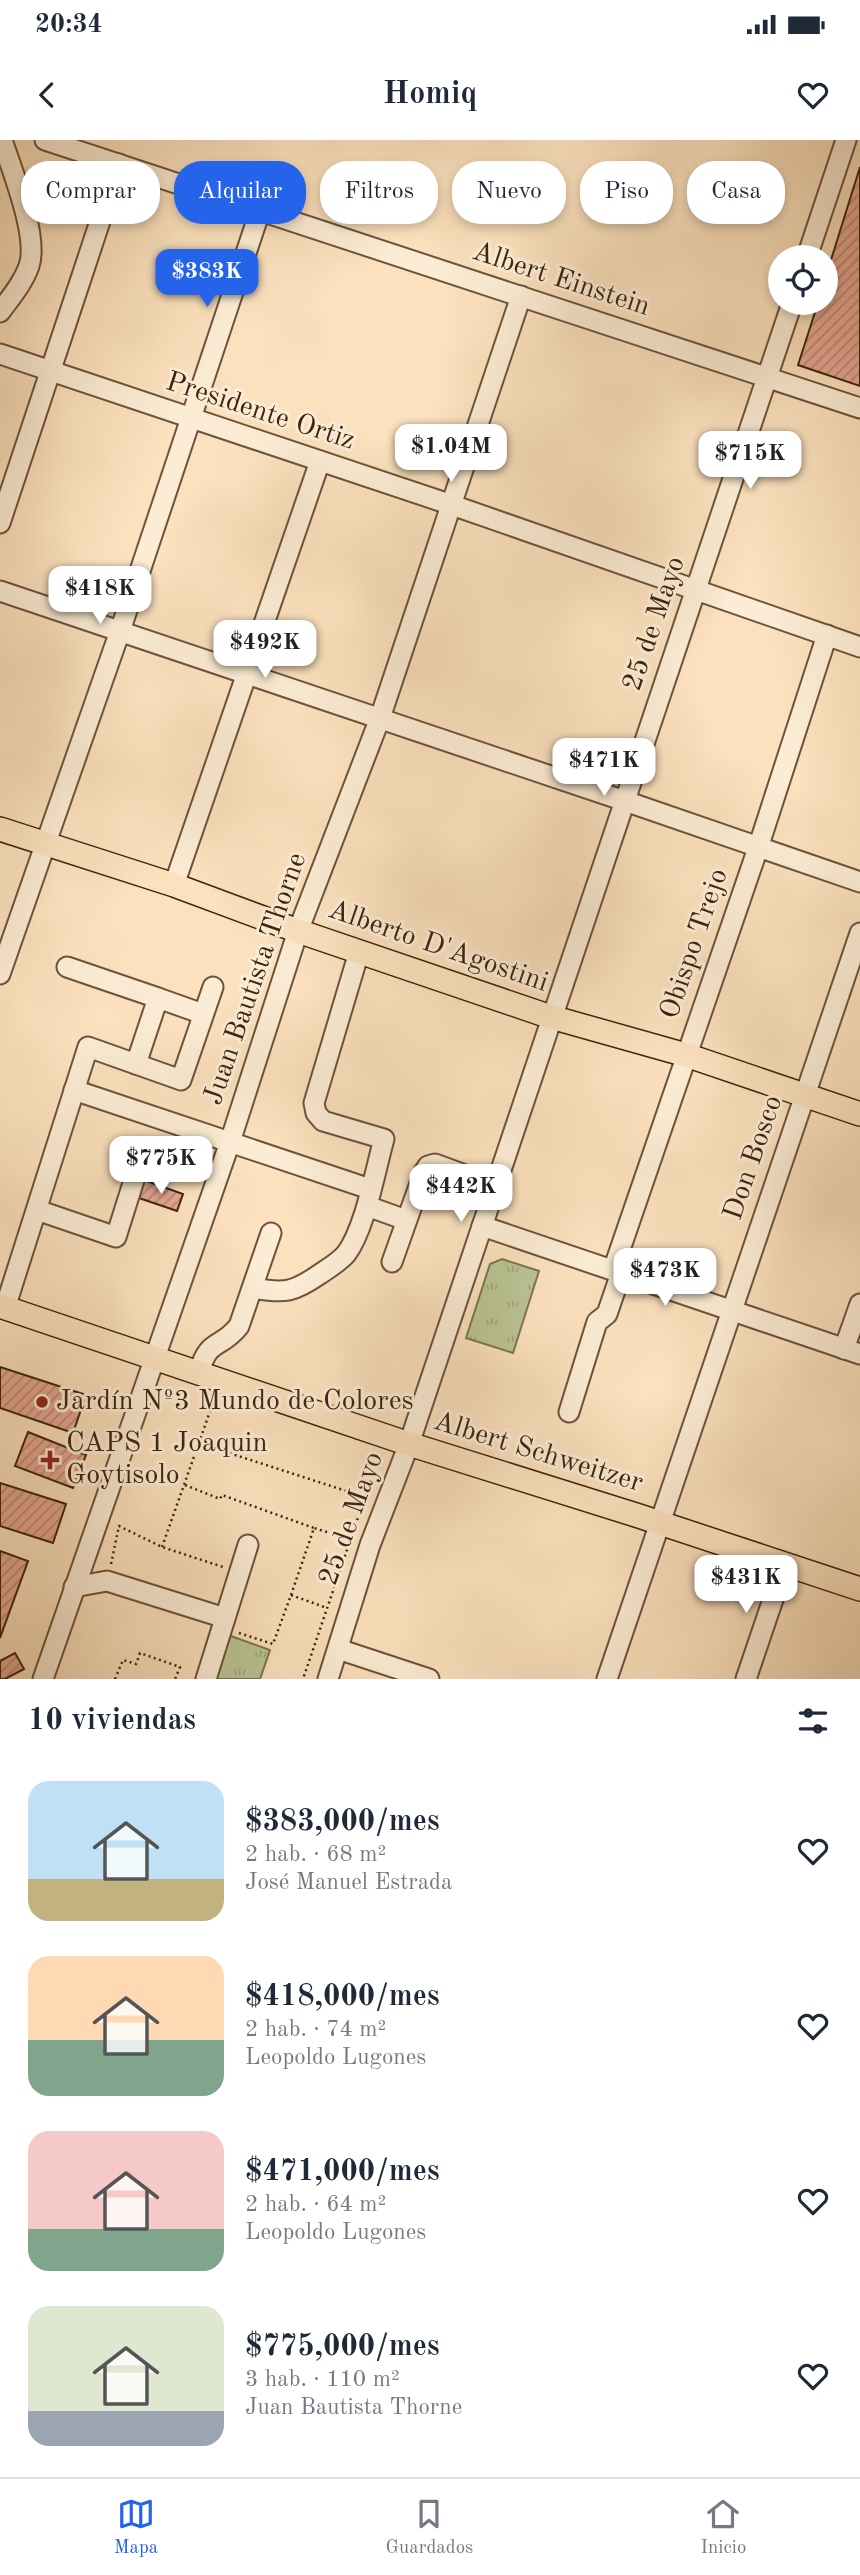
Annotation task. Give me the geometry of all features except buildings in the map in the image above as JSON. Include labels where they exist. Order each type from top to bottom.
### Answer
[{"type":"main road","name":"Alberto D'Agostini","points":[[0,829],[174,886],[551,1017],[686,1055],[860,1114]]},
{"type":"main road","name":"Albert Schweitzer","points":[[3,1307],[409,1444],[860,1589]]},
{"type":"street","points":[[0,312],[22,281],[33,251],[2,140]]},
{"type":"street","name":"Albert Einstein","points":[[45,140],[110,161]]},
{"type":"street","points":[[811,245],[846,140]]},
{"type":"street","points":[[0,523],[99,224]]},
{"type":"street","points":[[0,974],[120,631],[256,224]]},
{"type":"street","name":"Albert Einstein","points":[[300,224],[860,408]]},
{"type":"street","name":"Juan Bautista Thorne","points":[[43,1679],[153,1356],[230,1142],[298,931],[380,718],[521,296]]},
{"type":"street","name":"25 de Mayo","points":[[328,1679],[370,1545],[409,1444],[788,315]]},
{"type":"street","name":"Presidente Ortiz","points":[[0,354],[452,505],[860,647]]},
{"type":"street","points":[[174,886],[320,461]]},
{"type":"street","points":[[0,591],[860,882]]},
{"type":"street","name":"Obispo Trejo","points":[[569,1412],[597,1322],[607,1314],[617,1272],[686,1055],[758,848],[827,635]]},
{"type":"street","name":"Don Bosco","points":[[607,1679],[860,933]]},
{"type":"street","points":[[254,1288],[292,1291],[339,1261],[347,1252],[368,1197],[384,1139],[323,1121],[316,1113],[314,1103],[359,952]]},
{"type":"street","points":[[67,967],[203,1014]]},
{"type":"street","points":[[3,1307],[37,1210],[88,1047],[181,1080],[212,987]]},
{"type":"street","points":[[136,1064],[158,998]]},
{"type":"street","points":[[74,1090],[230,1142],[368,1197],[406,1220]]},
{"type":"street","points":[[392,1262],[428,1166],[435,1164],[495,1186]]},
{"type":"street","points":[[37,1210],[116,1237],[134,1180]]},
{"type":"street","points":[[482,1226],[852,1351],[860,1304]]},
{"type":"street","points":[[199,1372],[205,1353],[212,1346],[230,1337],[239,1326],[271,1233]]},
{"type":"street","points":[[206,1679],[248,1545]]},
{"type":"street","points":[[746,1679],[785,1564]]},
{"type":"street","points":[[74,1587],[107,1581],[224,1623]]},
{"type":"street","points":[[338,1649],[429,1679]]},
{"type":"path","points":[[162,1547],[213,1403]]},
{"type":"path","points":[[198,1443],[365,1497],[303,1679]]},
{"type":"path","points":[[184,1485],[220,1499],[222,1495],[349,1539]]},
{"type":"path","points":[[107,1581],[119,1526],[162,1547],[239,1573]]},
{"type":"path","points":[[224,1623],[273,1644],[314,1528]]},
{"type":"path","points":[[291,1595],[327,1608]]},
{"type":"path","points":[[116,1679],[122,1660],[136,1664],[140,1653],[180,1667],[175,1679]]},
{"type":"green space","points":[[502,1259],[539,1271],[513,1353],[466,1338],[490,1264]]},
{"type":"green space","points":[[228,1635],[270,1650],[260,1679],[214,1679]]},
{"type":"place","name":"Jardín Nº3 Mundo de Colores","points":[[42,1402]]},
{"type":"place","name":"CAPS 1 Joaquin Goytisolo","points":[[50,1460]]}]
